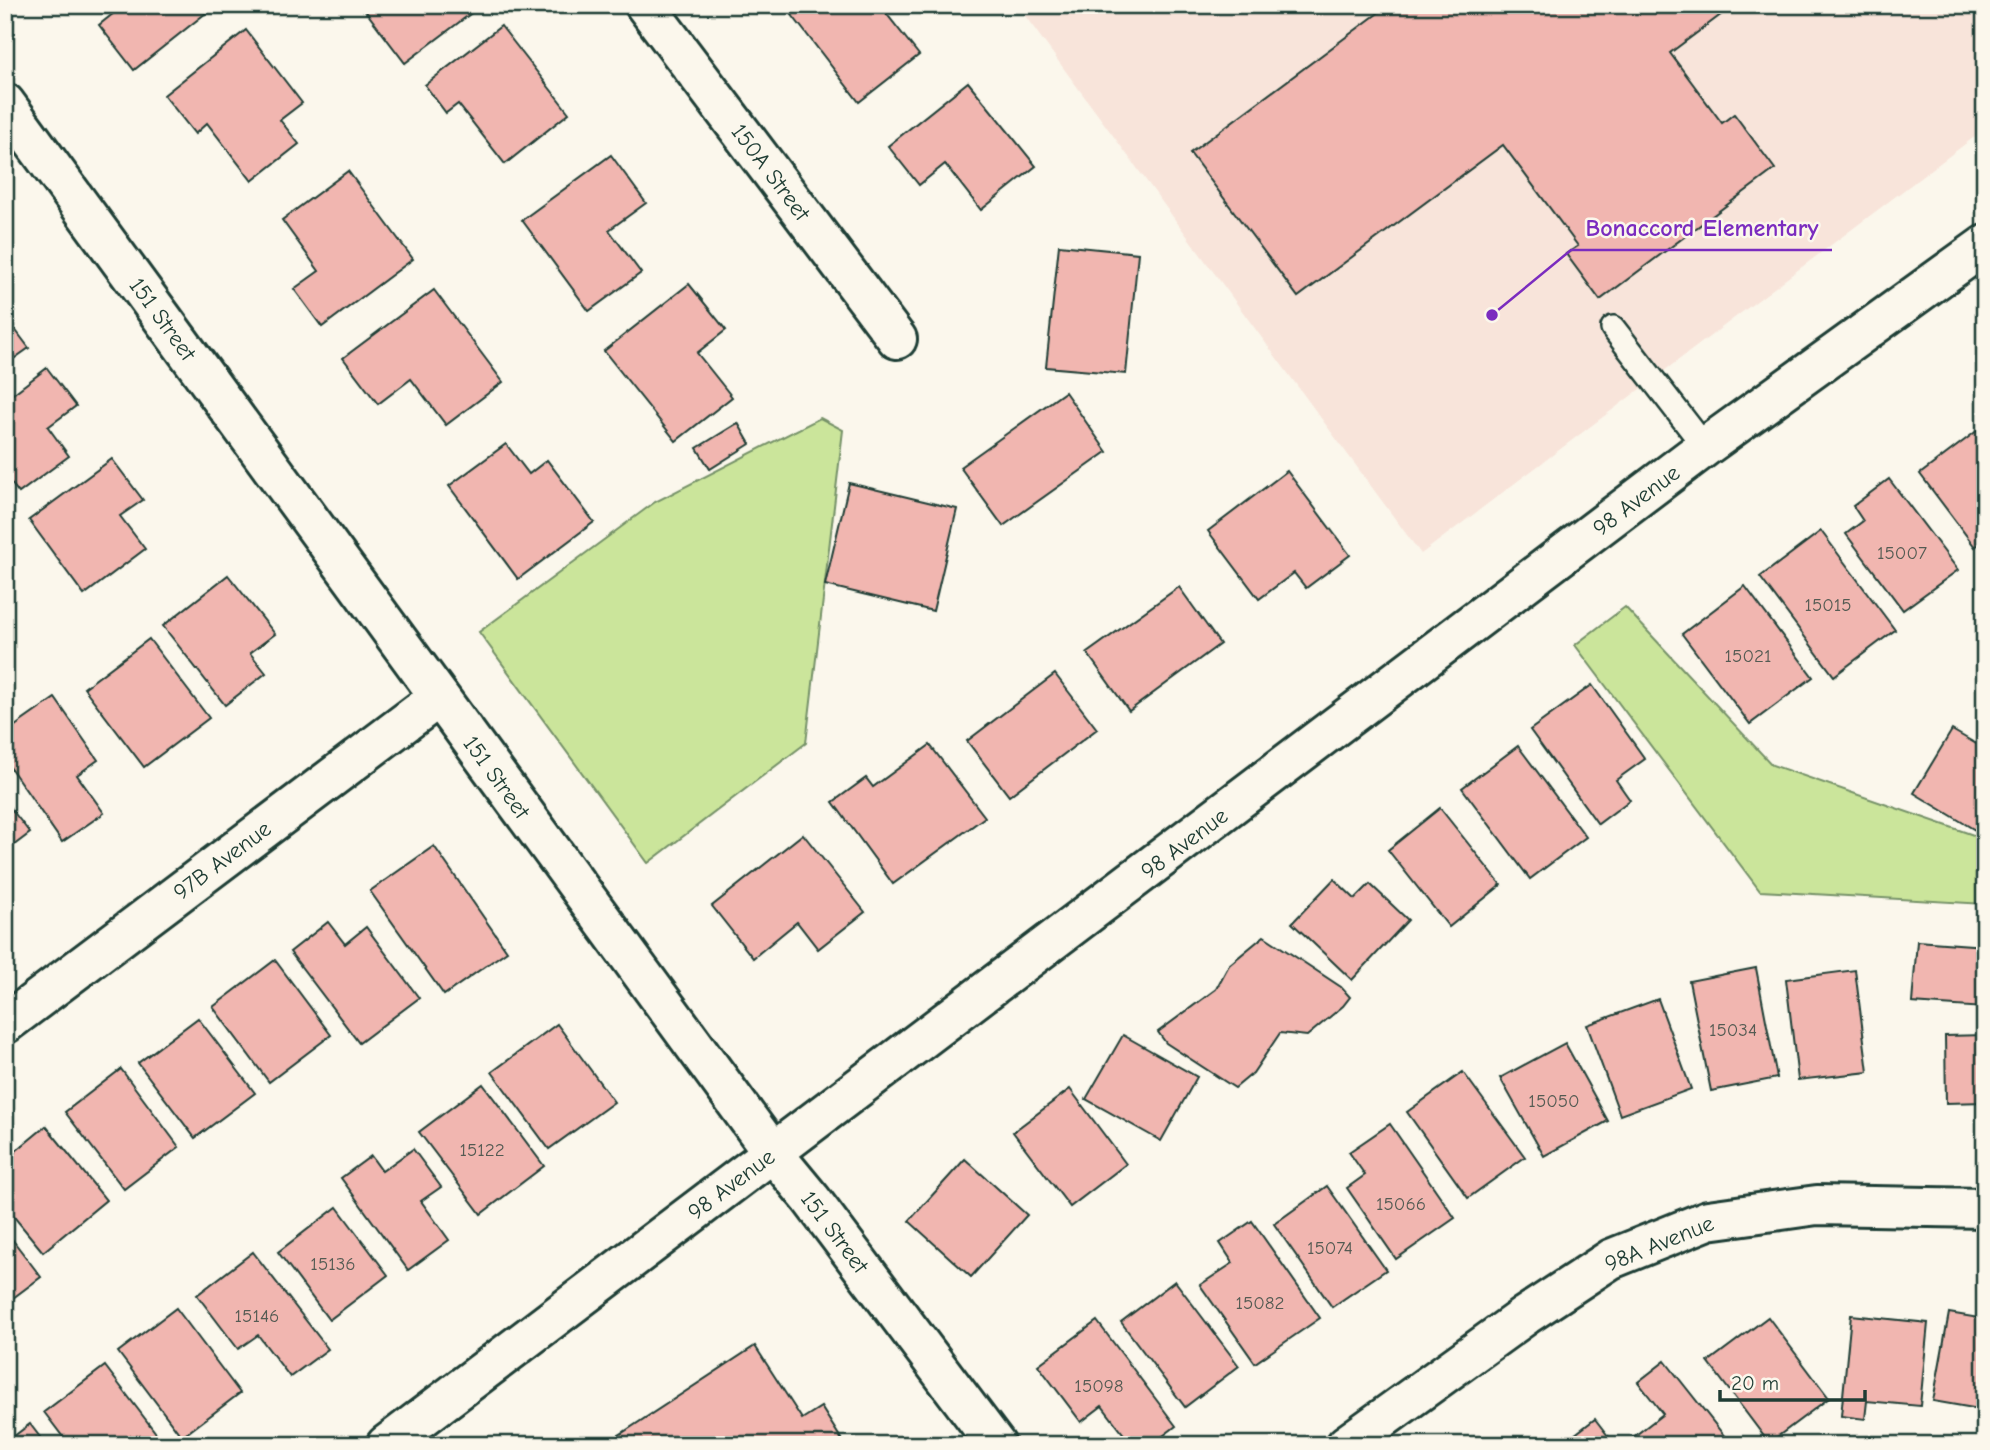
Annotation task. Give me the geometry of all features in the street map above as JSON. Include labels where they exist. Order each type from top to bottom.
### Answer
[{"type":"street","name":"150A Street","points":[[645,5],[897,339]]},
{"type":"street","name":"151 Street","points":[[5,103],[773,1153],[811,1199],[996,1445]]},
{"type":"street","name":"98 Avenue","points":[[386,1445],[1705,447],[1985,245]]},
{"type":"street","name":"97B Avenue","points":[[5,1024],[439,697]]},
{"type":"street","name":"98A Avenue","points":[[1346,1445],[1526,1315],[1611,1259],[1707,1220],[1817,1205],[1985,1208]]},
{"type":"lane","points":[[1613,328],[1705,447]]},
{"type":"shaded area","points":[[1017,5],[1985,5],[1985,129],[1421,554]]},
{"type":"green space","points":[[820,418],[843,430],[806,743],[648,863],[479,632],[655,502]]},
{"type":"green space","points":[[1625,607],[1772,765],[1985,839],[1985,904],[1760,891],[1575,645]]},
{"type":"building","points":[[124,5],[216,5],[134,70],[99,25]]},
{"type":"building","points":[[361,5],[482,5],[405,63]]},
{"type":"building","points":[[804,5],[895,5],[886,13],[919,55],[859,102],[792,15]]},
{"type":"building","points":[[1389,5],[1734,5],[1670,53],[1722,123],[1734,114],[1775,169],[1600,300],[1566,254],[1578,246],[1503,145],[1298,297],[1190,153]]},
{"type":"building","points":[[501,26],[569,113],[505,164],[458,104],[446,113],[425,85]]},
{"type":"building","points":[[246,30],[302,103],[280,120],[299,144],[252,181],[207,123],[195,134],[164,95]]},
{"type":"building","points":[[968,82],[1036,166],[981,210],[945,164],[919,185],[888,146]]},
{"type":"building","points":[[611,155],[646,203],[609,230],[641,273],[589,311],[522,220]]},
{"type":"building","points":[[348,171],[413,259],[322,327],[294,289],[319,271],[282,220]]},
{"type":"building","points":[[1059,245],[1138,253],[1126,374],[1046,367]]},
{"type":"building","points":[[689,284],[726,330],[697,353],[732,397],[676,441],[604,351]]},
{"type":"building","points":[[434,290],[503,382],[446,425],[411,379],[378,404],[343,358]]},
{"type":"building","points":[[5,316],[29,348],[5,365]]},
{"type":"building","points":[[47,368],[76,406],[48,427],[69,456],[19,493],[5,475],[5,400]]},
{"type":"building","points":[[1065,392],[1107,452],[1003,526],[960,467]]},
{"type":"building","points":[[738,423],[750,444],[710,469],[697,448]]},
{"type":"building","points":[[1982,427],[1985,430],[1985,539],[1975,547],[1920,474]]},
{"type":"building","points":[[506,444],[529,474],[547,460],[594,522],[518,579],[449,486]]},
{"type":"building","points":[[112,459],[143,500],[120,516],[145,549],[84,595],[29,520]]},
{"type":"building","points":[[1287,471],[1350,555],[1306,588],[1294,573],[1259,599],[1208,531]]},
{"type":"building","points":[[1889,479],[1958,570],[1903,610],[1846,534],[1863,521],[1853,506]]},
{"type":"building","points":[[849,483],[957,509],[933,611],[825,585]]},
{"type":"building","points":[[1821,531],[1895,630],[1834,676],[1760,577]]},
{"type":"building","points":[[228,575],[275,634],[250,653],[266,673],[225,705],[163,626]]},
{"type":"building","points":[[1745,586],[1813,677],[1750,724],[1682,634]]},
{"type":"building","points":[[1179,587],[1220,644],[1129,711],[1087,653]]},
{"type":"building","points":[[149,639],[209,718],[144,767],[84,688]]},
{"type":"building","points":[[1055,674],[1097,729],[1009,796],[967,741]]},
{"type":"building","points":[[1592,685],[1645,759],[1616,780],[1630,800],[1598,824],[1530,730]]},
{"type":"building","points":[[55,698],[98,760],[77,775],[104,813],[62,842],[5,760],[5,733]]},
{"type":"building","points":[[1952,730],[1985,749],[1985,836],[1914,793]]},
{"type":"building","points":[[930,745],[985,817],[893,884],[833,802],[866,778],[873,787]]},
{"type":"building","points":[[1518,746],[1586,837],[1530,879],[1462,788]]},
{"type":"building","points":[[5,801],[30,833],[5,852]]},
{"type":"building","points":[[1440,808],[1501,885],[1449,927],[1388,850]]},
{"type":"building","points":[[803,834],[865,912],[818,949],[797,922],[753,958],[712,906]]},
{"type":"building","points":[[434,846],[507,951],[444,995],[370,891]]},
{"type":"building","points":[[1334,879],[1355,899],[1370,884],[1408,920],[1352,980],[1292,923]]},
{"type":"building","points":[[328,922],[345,944],[366,927],[419,998],[359,1043],[290,952]]},
{"type":"building","points":[[1264,936],[1341,987],[1350,997],[1307,1036],[1280,1033],[1253,1073],[1235,1088],[1166,1043],[1158,1032],[1216,989],[1229,965]]},
{"type":"building","points":[[1917,941],[1985,946],[1985,1008],[1912,1003]]},
{"type":"building","points":[[275,960],[331,1035],[269,1082],[213,1007]]},
{"type":"building","points":[[1756,968],[1777,1078],[1711,1091],[1689,981]]},
{"type":"building","points":[[1855,970],[1868,1072],[1798,1080],[1786,979]]},
{"type":"building","points":[[1658,999],[1691,1089],[1620,1115],[1587,1025]]},
{"type":"building","points":[[198,1018],[255,1093],[195,1138],[138,1063]]},
{"type":"building","points":[[557,1024],[614,1102],[549,1149],[492,1072]]},
{"type":"building","points":[[1123,1035],[1197,1077],[1161,1141],[1086,1099]]},
{"type":"building","points":[[1985,1035],[1985,1102],[1946,1103],[1945,1036]]},
{"type":"building","points":[[1565,1043],[1608,1121],[1544,1156],[1500,1078]]},
{"type":"building","points":[[121,1069],[179,1147],[124,1189],[65,1112]]},
{"type":"building","points":[[1463,1072],[1525,1157],[1468,1198],[1407,1112]]},
{"type":"building","points":[[483,1084],[544,1166],[481,1214],[419,1132]]},
{"type":"building","points":[[1070,1089],[1126,1164],[1070,1207],[1013,1132]]},
{"type":"building","points":[[1390,1124],[1455,1218],[1396,1259],[1347,1188],[1365,1175],[1349,1152]]},
{"type":"building","points":[[46,1126],[106,1200],[43,1252],[5,1206],[5,1160]]},
{"type":"building","points":[[413,1149],[441,1187],[421,1201],[449,1240],[408,1270],[341,1178],[371,1156],[382,1171]]},
{"type":"building","points":[[965,1159],[1027,1215],[971,1277],[909,1221]]},
{"type":"building","points":[[1327,1186],[1386,1270],[1332,1307],[1274,1224]]},
{"type":"building","points":[[337,1207],[388,1275],[329,1320],[278,1252]]},
{"type":"building","points":[[1252,1221],[1320,1318],[1255,1363],[1200,1285],[1233,1263],[1220,1243]]},
{"type":"building","points":[[5,1230],[41,1277],[5,1304]]},
{"type":"building","points":[[253,1252],[328,1349],[290,1377],[258,1335],[238,1349],[197,1295]]},
{"type":"building","points":[[1175,1281],[1239,1366],[1185,1407],[1121,1322]]},
{"type":"building","points":[[176,1308],[240,1393],[182,1437],[118,1352]]},
{"type":"building","points":[[1949,1313],[1985,1319],[1985,1410],[1933,1401]]},
{"type":"building","points":[[1851,1315],[1928,1323],[1920,1406],[1867,1401],[1865,1419],[1841,1416]]},
{"type":"building","points":[[1768,1317],[1829,1398],[1769,1443],[1708,1362]]},
{"type":"building","points":[[1097,1321],[1176,1426],[1151,1445],[1132,1445],[1102,1406],[1081,1422],[1038,1365]]},
{"type":"building","points":[[755,1346],[802,1419],[821,1407],[845,1445],[604,1445]]},
{"type":"building","points":[[1665,1361],[1725,1437],[1716,1445],[1637,1445],[1632,1438],[1663,1414],[1638,1382]]},
{"type":"building","points":[[105,1366],[165,1445],[69,1445],[44,1412]]},
{"type":"building","points":[[1595,1419],[1615,1445],[1561,1445]]},
{"type":"building","points":[[30,1424],[46,1445],[5,1445],[5,1443]]},
{"type":"place","name":"Bonaccord Elementary","points":[[1492,315]]}]
